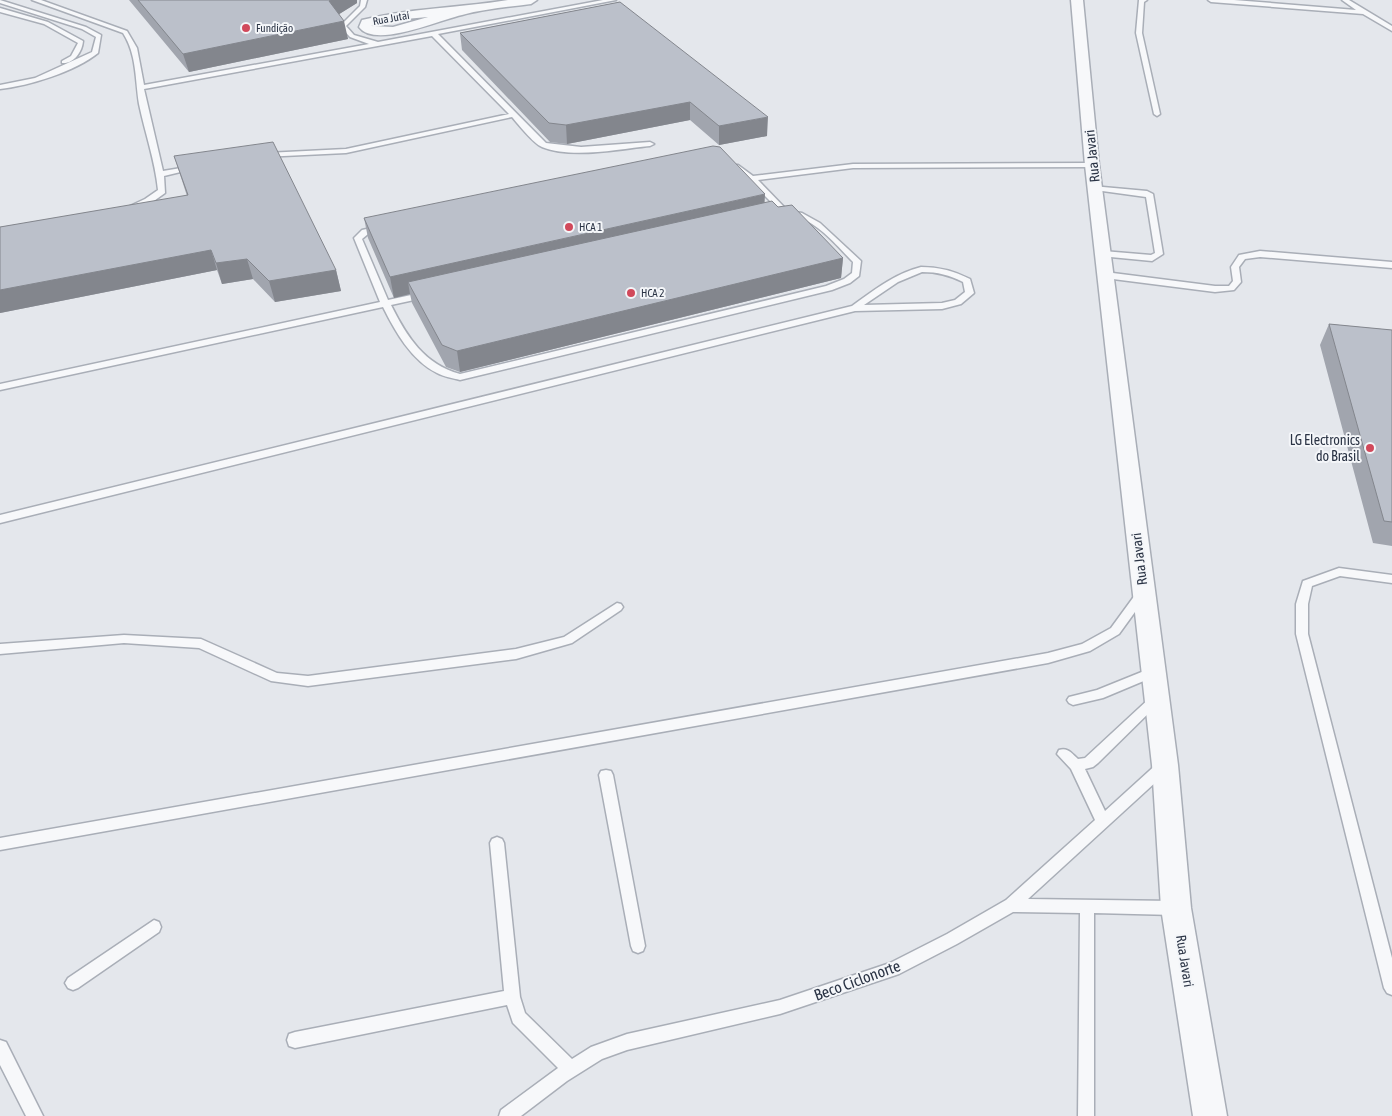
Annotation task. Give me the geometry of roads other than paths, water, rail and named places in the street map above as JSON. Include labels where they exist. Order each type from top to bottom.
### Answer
[{"type":"street","name":"Rua Jutaí","points":[[461,11],[394,31],[369,31],[365,27],[366,23],[394,16],[461,11],[531,0]]},
{"type":"street","name":"Rua Javari","points":[[1077,0],[1092,165],[1165,765],[1176,908],[1210,1116]]},
{"type":"lane","points":[[35,0],[125,32],[134,48],[162,191],[148,201],[122,212]]},
{"type":"lane","points":[[364,0],[363,6],[343,26],[345,31],[358,39],[384,44]]},
{"type":"lane","points":[[141,88],[613,0]]},
{"type":"lane","points":[[1144,0],[1141,1],[1138,33],[1157,114]]},
{"type":"lane","points":[[1211,0],[1364,12]]},
{"type":"lane","points":[[1345,0],[1392,29]]},
{"type":"lane","points":[[0,1],[75,25],[98,36],[95,53],[69,67],[15,86],[0,87]]},
{"type":"lane","points":[[0,10],[46,23],[81,42],[74,57],[43,71],[0,81]]},
{"type":"lane","points":[[434,34],[543,145],[552,148],[650,144]]},
{"type":"lane","points":[[256,156],[346,151],[513,115]]},
{"type":"lane","points":[[730,164],[752,178],[786,213]]},
{"type":"lane","points":[[160,174],[205,165]]},
{"type":"lane","points":[[752,178],[853,166],[1092,165]]},
{"type":"lane","points":[[1095,188],[1147,193],[1159,254],[1152,258],[1104,264]]},
{"type":"lane","points":[[391,226],[371,230],[358,238],[384,305],[422,360],[448,376],[460,377],[829,288],[856,274],[857,261],[815,221],[800,214],[786,213],[773,217]]},
{"type":"lane","points":[[1104,264],[1215,289],[1231,288],[1237,282],[1235,267],[1242,257],[1260,254],[1392,265]]},
{"type":"lane","points":[[0,519],[855,308],[942,306],[958,302],[970,293],[967,281],[950,271],[932,268],[912,271],[882,288],[855,308]]},
{"type":"lane","points":[[0,387],[433,294]]},
{"type":"lane","points":[[1392,579],[1339,572],[1307,584],[1302,604],[1302,634],[1392,988]]},
{"type":"lane","points":[[0,844],[1048,658],[1086,648],[1115,631],[1143,593]]},
{"type":"lane","points":[[0,649],[124,639],[201,644],[275,678],[308,681],[516,654],[568,640],[618,607]]},
{"type":"lane","points":[[1073,700],[1099,695],[1154,672]]},
{"type":"lane","points":[[1076,765],[1088,763],[1093,759],[1157,698]]},
{"type":"lane","points":[[1064,754],[1076,765],[1103,822]]},
{"type":"lane","name":"Beco Ciclonorte","points":[[507,1116],[570,1068],[597,1053],[627,1042],[780,1007],[894,969],[1011,905],[1165,765]]},
{"type":"lane","points":[[606,775],[638,946]]},
{"type":"lane","points":[[497,843],[512,997],[519,1018],[570,1068]]},
{"type":"lane","points":[[1011,905],[1176,908]]},
{"type":"lane","points":[[1086,1116],[1087,907]]},
{"type":"lane","points":[[73,983],[154,927]]},
{"type":"lane","points":[[296,1040],[512,997]]},
{"type":"lane","points":[[0,1048],[35,1116]]},
{"type":"place","name":"Fundição","points":[[246,28]]},
{"type":"place","name":"HCA 1","points":[[569,227]]},
{"type":"place","name":"HCA 2","points":[[631,293]]},
{"type":"place","name":"LG Electronics do Brasil","points":[[1370,448]]}]
